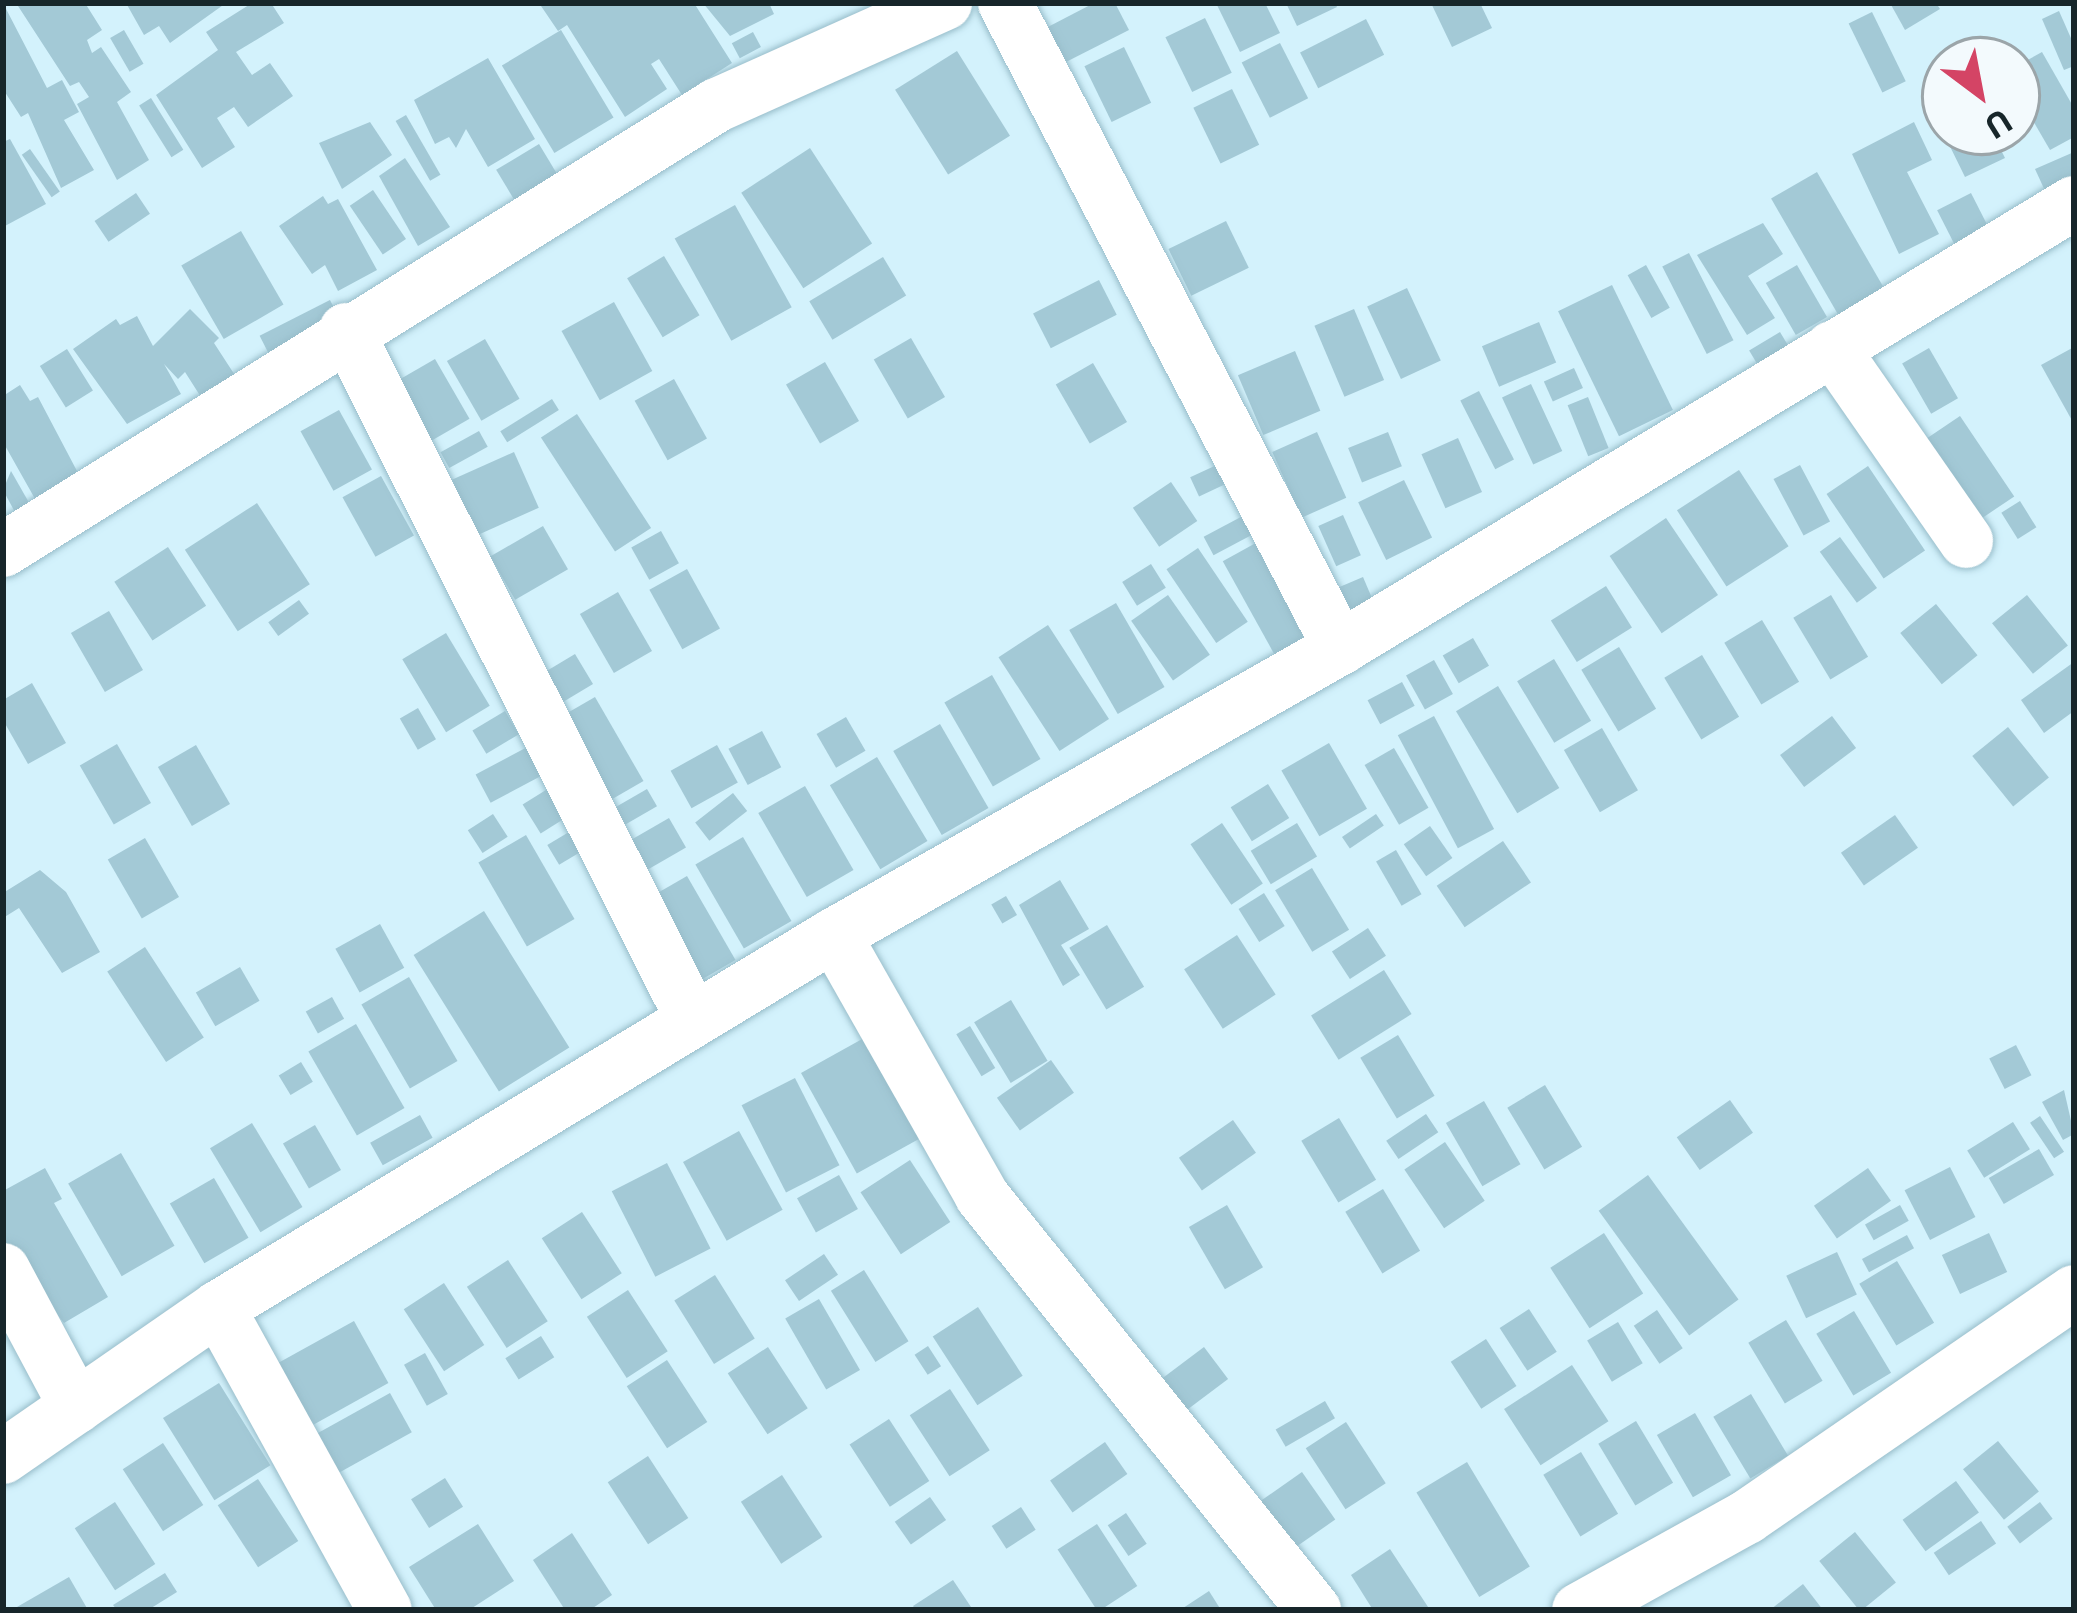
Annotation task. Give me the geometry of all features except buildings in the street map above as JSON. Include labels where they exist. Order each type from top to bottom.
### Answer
[{"type":"street","points":[[3,550],[346,330],[717,105],[945,3]]},
{"type":"street","points":[[1005,3],[1340,648]]},
{"type":"street","points":[[3,1457],[218,1307],[834,935],[1340,648],[2074,203]]},
{"type":"street","points":[[346,330],[693,1020]]},
{"type":"street","points":[[1832,348],[1966,541]]},
{"type":"street","points":[[834,935],[982,1196],[1314,1610]]},
{"type":"street","points":[[3,1270],[76,1407]]},
{"type":"street","points":[[1580,1610],[1747,1517],[2074,1292]]},
{"type":"street","points":[[218,1307],[385,1610]]}]
